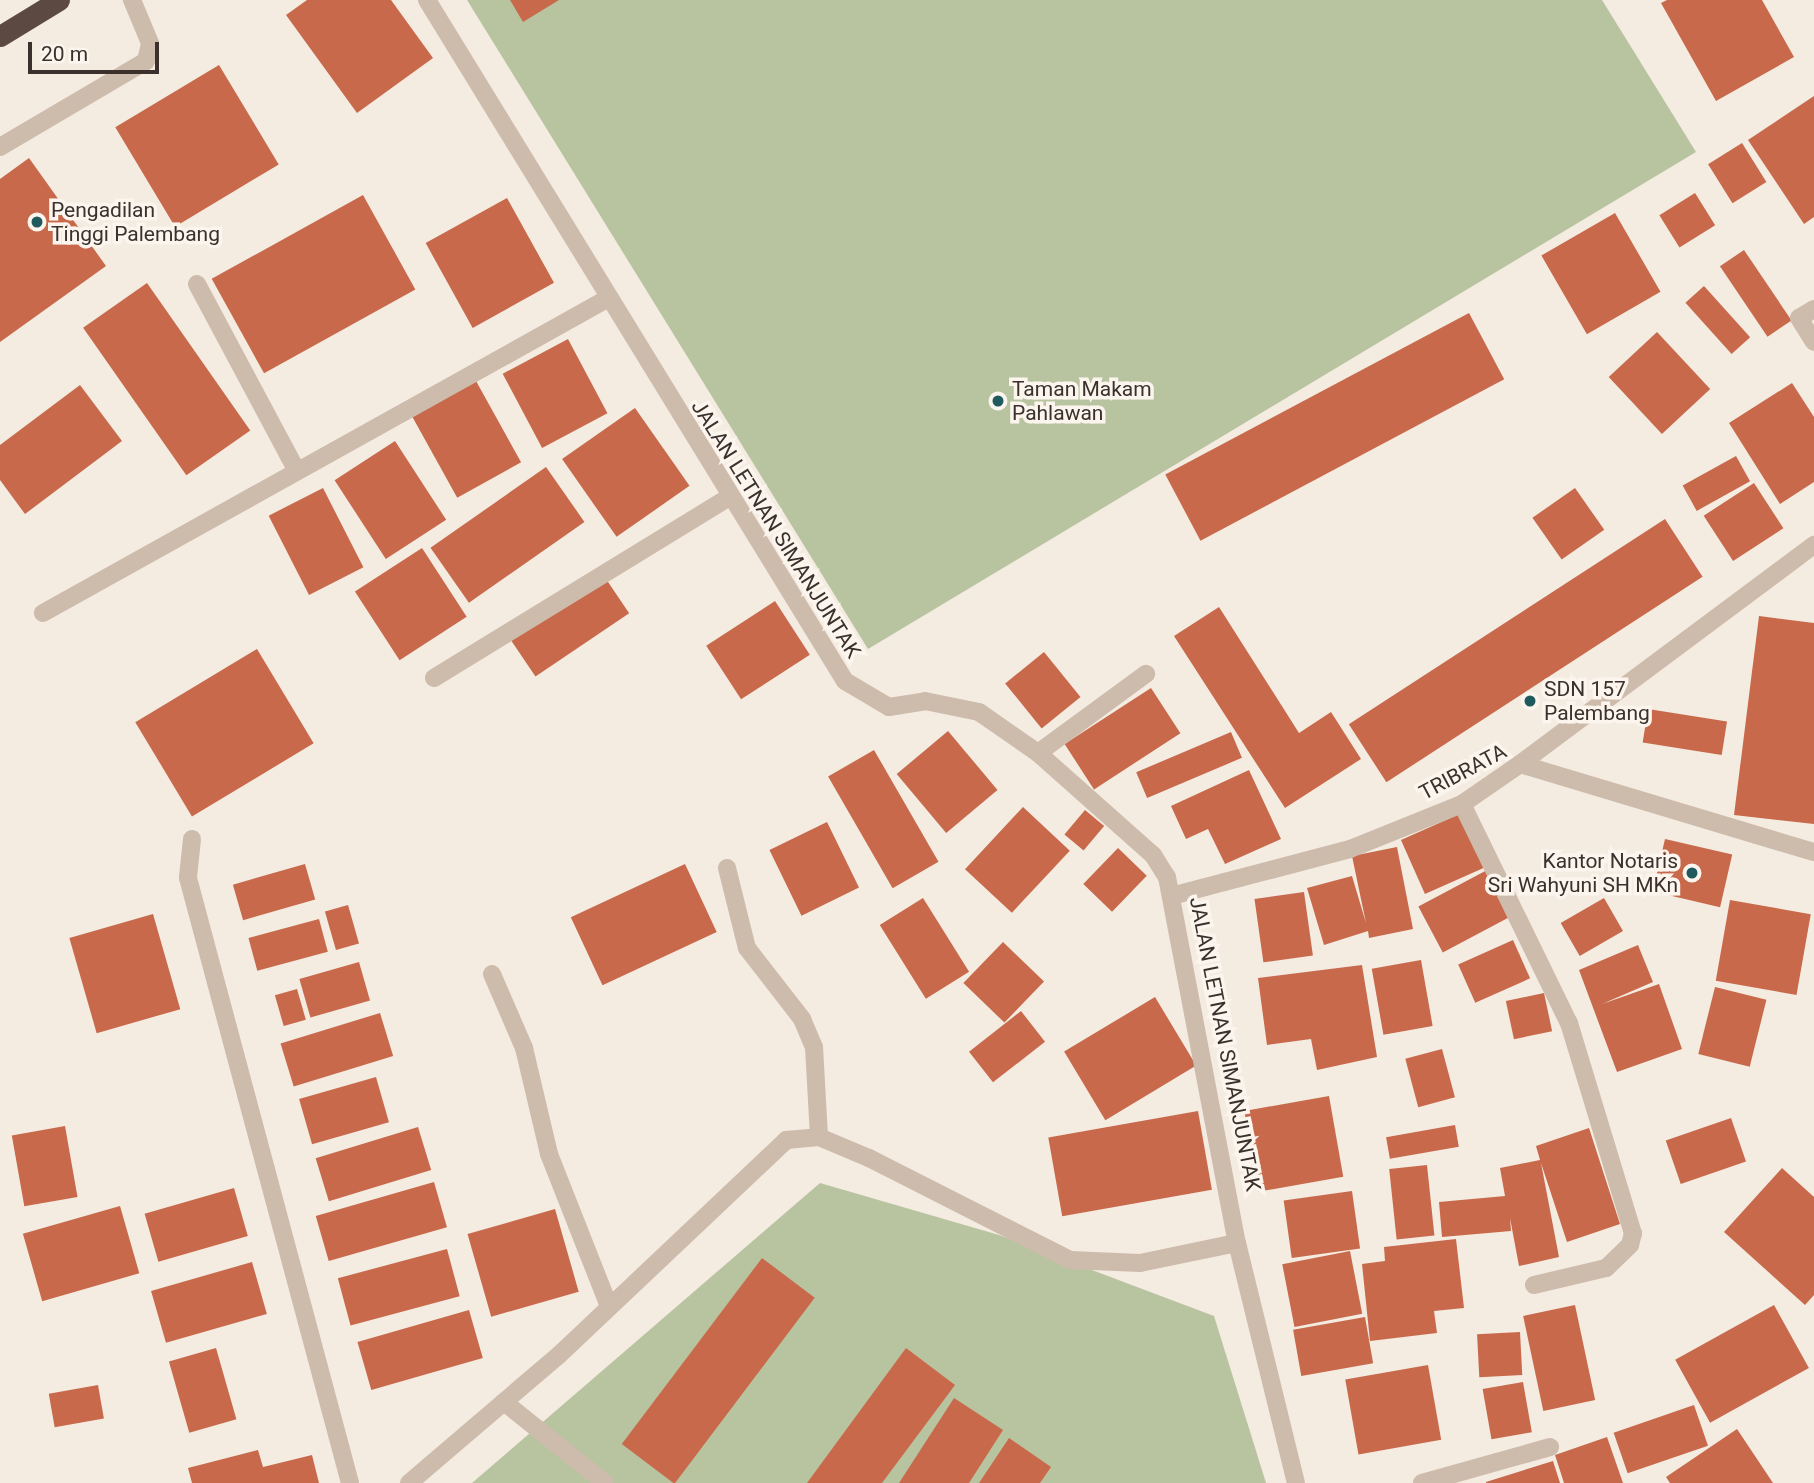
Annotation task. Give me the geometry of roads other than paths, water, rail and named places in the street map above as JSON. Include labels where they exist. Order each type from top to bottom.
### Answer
[{"type":"highway","points":[[0,36],[59,0]]},
{"type":"street","points":[[0,147],[146,61],[150,43],[132,0]]},
{"type":"street","name":"JALAN LETNAN SIMANJUNTAK","points":[[427,0],[728,498],[845,681],[889,707],[925,701],[979,712],[1038,753],[1153,855],[1175,895],[1237,1242],[1296,1483]]},
{"type":"street","points":[[197,284],[296,471]]},
{"type":"street","points":[[43,612],[607,299]]},
{"type":"street","points":[[1814,309],[1799,318],[1814,342]]},
{"type":"street","points":[[434,678],[728,498]]},
{"type":"street","points":[[1520,764],[1814,545]]},
{"type":"street","points":[[1038,753],[1146,674]]},
{"type":"street","name":"TRIBRATA","points":[[1175,895],[1350,849],[1462,804],[1520,764],[1814,852]]},
{"type":"street","points":[[1462,804],[1569,1023],[1633,1233],[1630,1245],[1606,1268],[1534,1285]]},
{"type":"street","points":[[192,839],[188,878],[350,1483]]},
{"type":"street","points":[[727,868],[747,948],[802,1019],[814,1047],[819,1137]]},
{"type":"street","points":[[492,974],[521,1038],[549,1154],[609,1306]]},
{"type":"street","points":[[409,1483],[504,1402],[609,1306],[770,1150],[786,1140],[819,1137],[1070,1260],[1140,1263],[1237,1242]]},
{"type":"street","points":[[504,1402],[605,1483]]},
{"type":"street","points":[[1422,1483],[1447,1480],[1550,1447]]},
{"type":"place","name":"Pengadilan Tinggi Palembang","points":[[37,222]]},
{"type":"place","name":"Taman Makam Pahlawan","points":[[998,401]]},
{"type":"place","name":"SDN 157 Palembang","points":[[1530,701]]},
{"type":"place","name":"Kantor Notaris Sri Wahyuni SH MKn","points":[[1692,873]]}]
